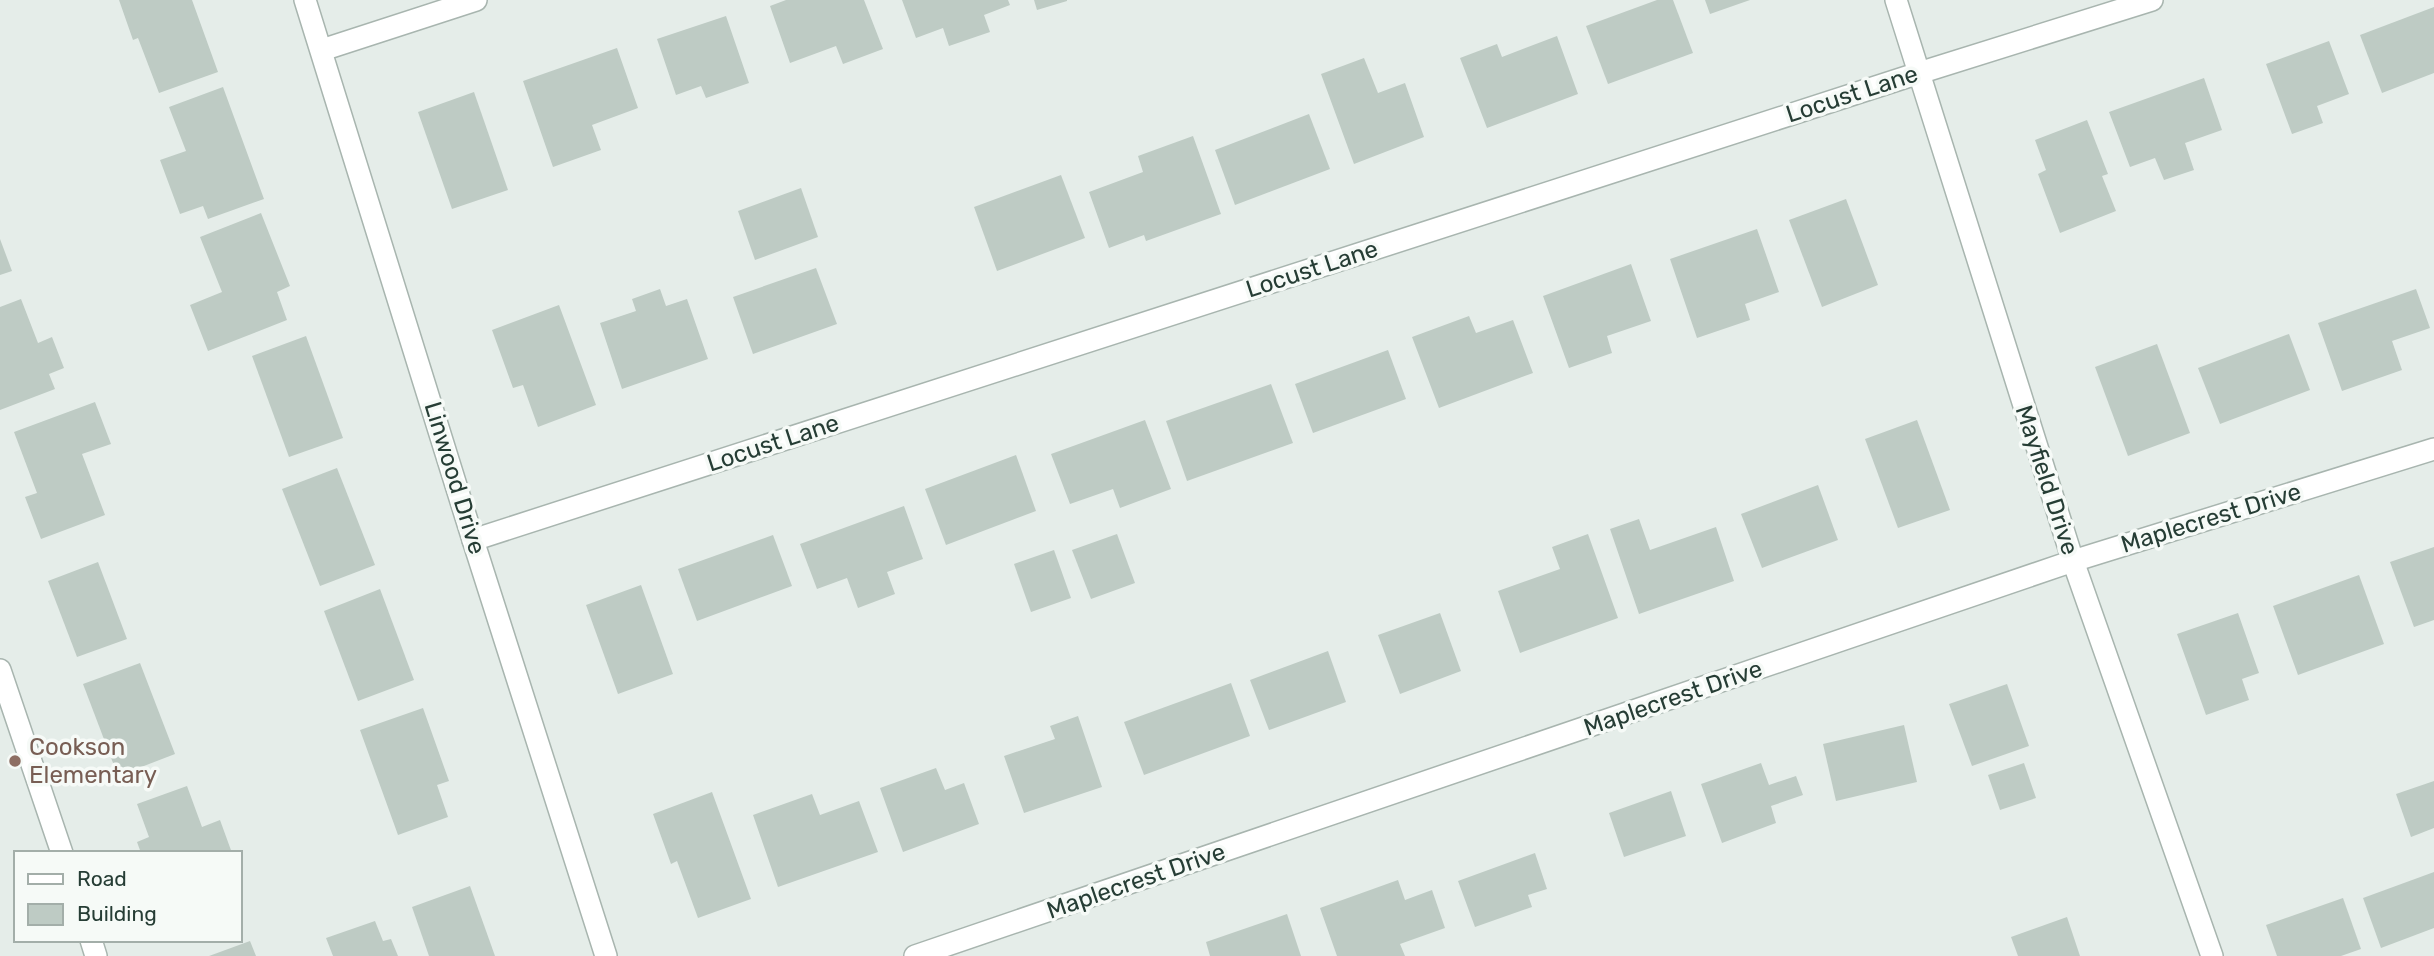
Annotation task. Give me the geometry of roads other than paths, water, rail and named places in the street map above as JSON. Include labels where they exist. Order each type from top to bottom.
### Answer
[{"type":"street","name":"Linwood Drive","points":[[305,0],[606,956]]},
{"type":"street","points":[[322,50],[476,0]]},
{"type":"street","name":"Mayfield Drive","points":[[1896,0],[2073,561],[2212,956]]},
{"type":"street","name":"Locust Lane","points":[[473,540],[2152,0]]},
{"type":"street","name":"Maplecrest Drive","points":[[915,956],[2073,561],[2434,449]]},
{"type":"street","points":[[0,670],[61,851]]},
{"type":"place","name":"Cookson Elementary","points":[[15,761]]}]
